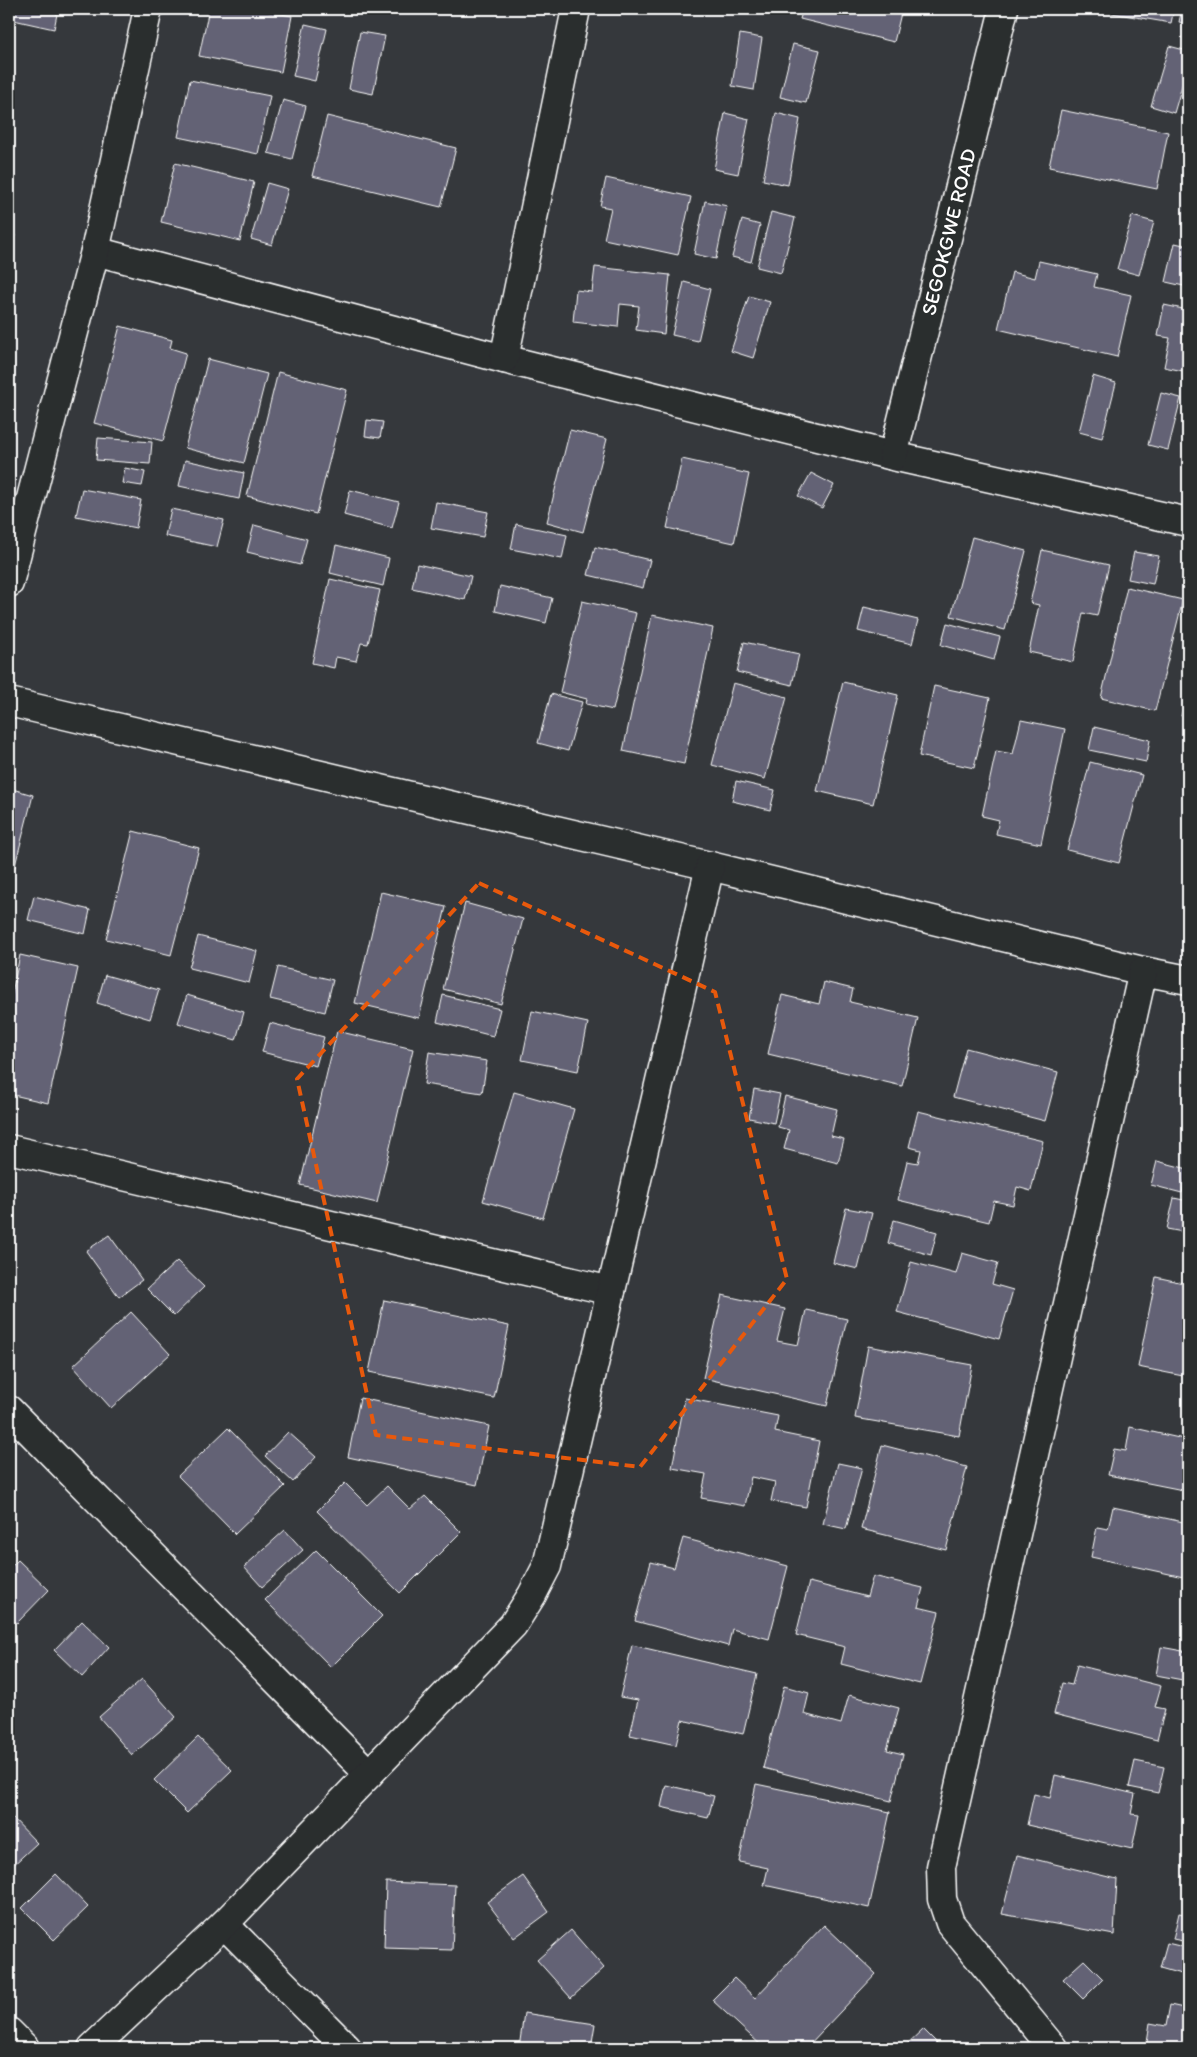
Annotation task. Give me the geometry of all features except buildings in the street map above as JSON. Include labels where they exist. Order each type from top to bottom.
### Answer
[{"type":"street","points":[[9,583],[95,251],[148,9]]},
{"type":"street","points":[[504,359],[576,9]]},
{"type":"street","name":"SEGOKGWE ROAD","points":[[894,456],[1004,9]]},
{"type":"street","points":[[95,251],[504,359],[894,456],[1188,522]]},
{"type":"street","points":[[9,702],[1188,980]]},
{"type":"street","points":[[92,2048],[224,1924],[513,1625],[532,1595],[547,1566],[710,866]]},
{"type":"street","points":[[1053,2048],[950,1923],[942,1899],[941,1867],[1144,971]]},
{"type":"street","points":[[9,1149],[610,1291]]},
{"type":"street","points":[[9,1410],[369,1774]]},
{"type":"street","points":[[224,1924],[348,2048]]},
{"type":"street","points":[[9,2032],[25,2048]]},
{"type":"highlighted area","points":[[479,883],[715,992],[787,1279],[640,1467],[376,1435],[297,1079]]}]
